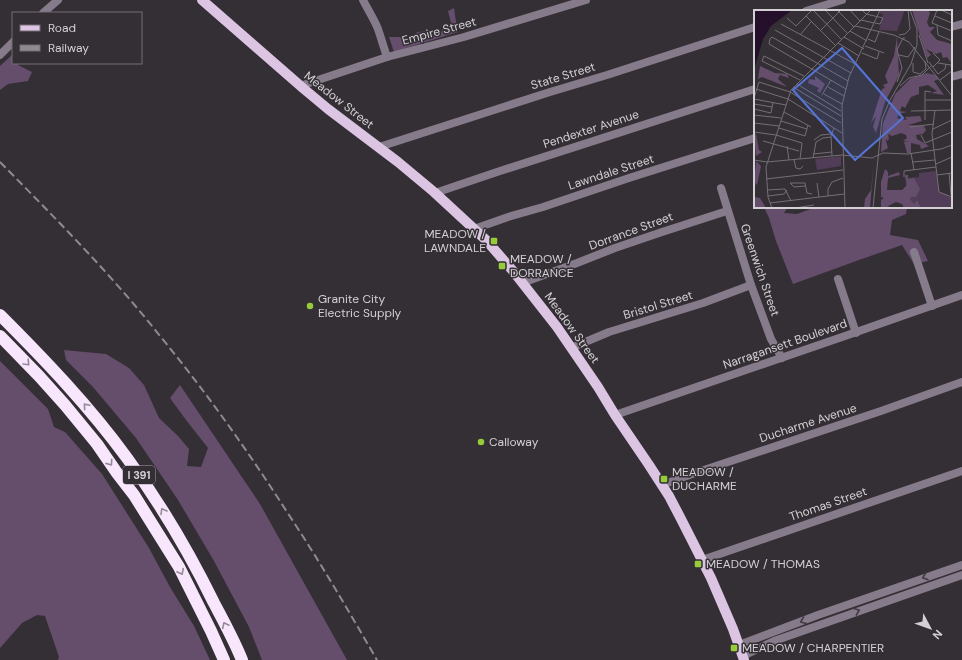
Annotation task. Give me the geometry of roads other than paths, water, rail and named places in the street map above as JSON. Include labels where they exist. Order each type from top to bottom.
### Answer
[{"type":"highway","name":"I 391","points":[[0,315],[42,357],[67,385],[126,456],[142,478],[201,576],[242,660]]},
{"type":"highway","name":"I 391","points":[[0,336],[34,370],[65,405],[97,444],[134,495],[179,567],[224,660]]},
{"type":"main road","name":"Meadow Street","points":[[202,0],[300,86],[398,162],[435,193],[490,245],[522,282],[557,328],[598,387],[662,485],[702,560],[744,658]]},
{"type":"street","points":[[44,12],[58,0]]},
{"type":"street","points":[[363,0],[371,14],[387,57]]},
{"type":"street","name":"Empire Street","points":[[300,86],[387,57],[462,37],[586,0]]},
{"type":"street","points":[[809,10],[842,0]]},
{"type":"street","points":[[952,27],[962,24]]},
{"type":"street","name":"State Street","points":[[379,147],[754,27]]},
{"type":"street","points":[[0,54],[12,43]]},
{"type":"street","points":[[952,76],[962,74]]},
{"type":"street","name":"Pendexter Avenue","points":[[435,193],[754,89]]},
{"type":"street","name":"Lawndale Street","points":[[474,229],[754,138]]},
{"type":"street","name":"Greenwich Street","points":[[721,188],[751,285],[771,339],[782,358]]},
{"type":"street","name":"Dorrance Street","points":[[522,282],[655,234],[727,211]]},
{"type":"street","points":[[914,252],[932,306]]},
{"type":"street","points":[[838,278],[856,333]]},
{"type":"street","name":"Bristol Street","points":[[571,348],[609,332],[703,303],[751,285]]},
{"type":"street","name":"Narragansett Boulevard","points":[[615,415],[708,382],[856,333],[962,294]]},
{"type":"street","name":"Ducharme Avenue","points":[[662,485],[962,382]]},
{"type":"street","name":"Thomas Street","points":[[702,560],[962,471]]},
{"type":"street","points":[[739,645],[879,593],[962,565]]},
{"type":"street","points":[[944,571],[946,580]]},
{"type":"street","points":[[744,658],[774,641],[962,575]]},
{"type":"street","points":[[879,593],[882,602]]},
{"type":"street","points":[[818,615],[821,624]]},
{"type":"railway","points":[[0,162],[102,268],[141,313],[210,400],[242,444],[299,530],[377,660]]},
{"type":"place","name":"MEADOW / LAWNDALE","points":[[494,241]]},
{"type":"place","name":"MEADOW / DORRANCE","points":[[502,266]]},
{"type":"place","name":"Granite City Electric Supply","points":[[310,306]]},
{"type":"place","name":"Calloway","points":[[481,442]]},
{"type":"place","name":"MEADOW / DUCHARME","points":[[664,479]]},
{"type":"place","name":"MEADOW / THOMAS","points":[[698,564]]},
{"type":"place","name":"MEADOW / CHARPENTIER","points":[[734,648]]}]
